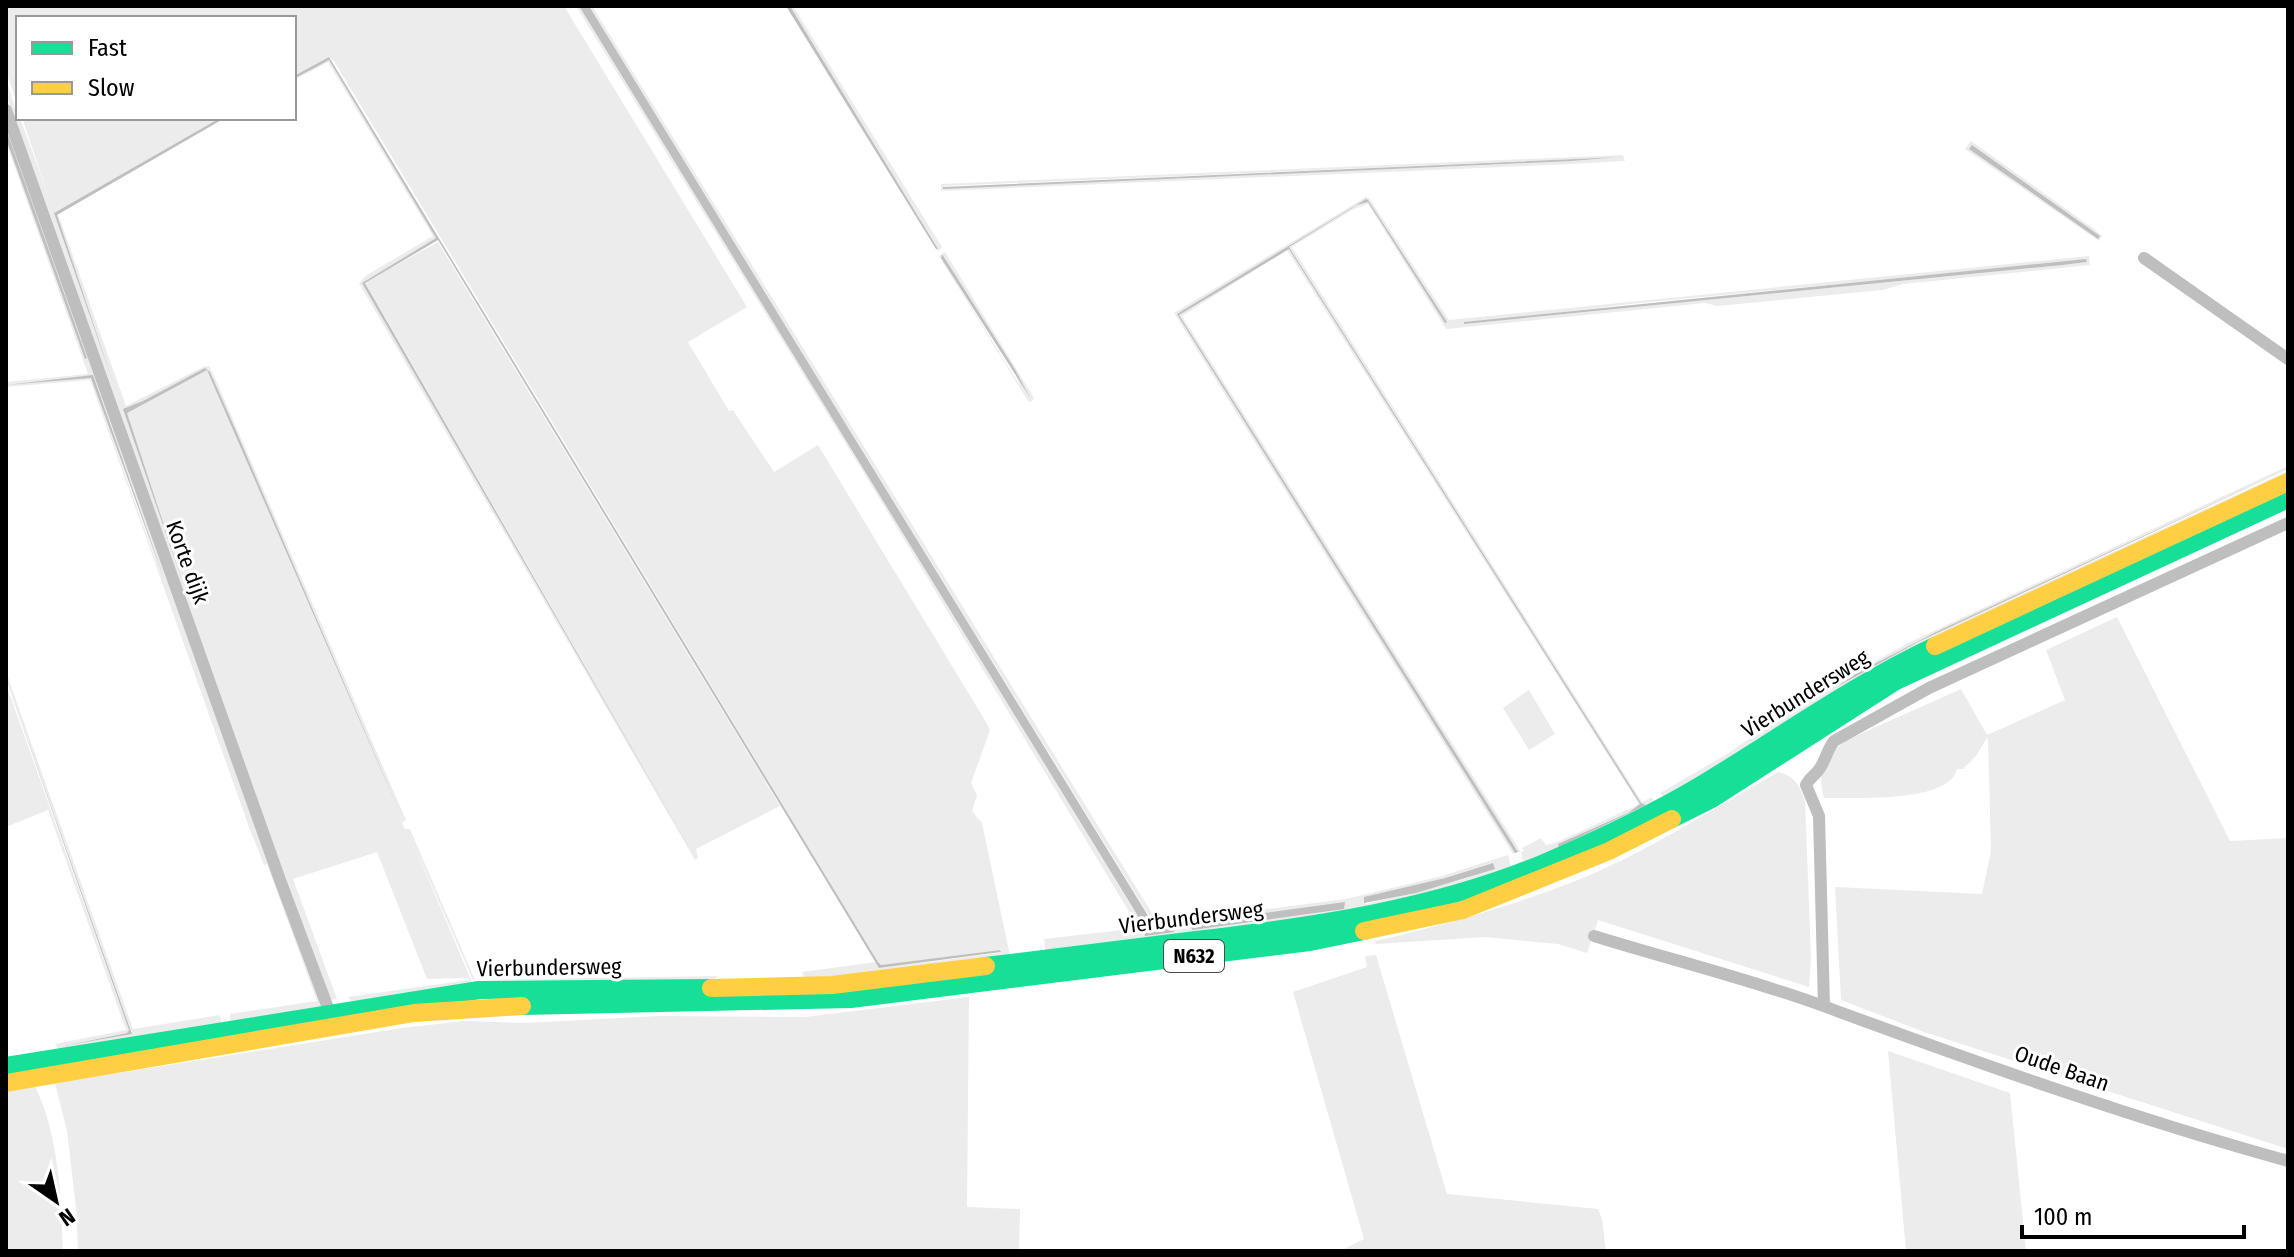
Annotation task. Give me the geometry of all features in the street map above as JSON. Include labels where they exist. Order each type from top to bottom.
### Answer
[{"type":"street","name":"Korte dijk","points":[[6,110],[332,1019]]},
{"type":"street","points":[[2144,258],[2288,359]]},
{"type":"street","name":"Vierbundersweg","points":[[6,1083],[479,990],[657,990],[832,985],[1289,929],[1443,897],[1541,864],[1595,841],[1700,786],[1897,664],[2288,482]]},
{"type":"street","name":"Vierbundersweg","points":[[6,1066],[332,1019],[499,1007],[851,999],[1310,942],[1463,910],[1609,851],[1712,799],[1896,681],[2288,499]]},
{"type":"street","points":[[1824,1006],[1819,816],[1806,785],[1820,768],[1826,751],[1834,741],[1899,704],[2288,523]]},
{"type":"street","name":"Oude Baan","points":[[1594,936],[1824,1006],[2078,1095],[2288,1161]]},
{"type":"shaded area","points":[[6,6],[564,6],[747,307],[688,342],[729,411],[733,410],[774,472],[818,445],[990,730],[971,783],[977,795],[972,811],[982,823],[1010,956],[807,983],[802,972],[876,962],[880,968],[1000,953],[1001,950],[881,965],[878,962],[334,61],[329,57],[296,75],[296,16],[16,16],[16,100],[6,72]]},
{"type":"shaded area","points":[[576,6],[579,6],[1143,925],[1145,934],[1172,924],[1156,927],[589,6],[592,6],[1158,923],[1346,899],[1442,876],[1508,855],[1511,866],[1523,861],[1521,852],[1503,829],[1513,854],[1174,313],[1366,197],[1449,320],[2089,256],[2090,265],[1903,284],[1883,290],[1717,306],[1705,303],[1446,329],[1368,204],[1352,210],[1292,247],[1642,802],[1652,797],[1657,806],[1528,864],[1363,911],[1046,955],[1044,939],[1139,928]],"holes":[[[1287,250],[1638,805],[1555,843],[1546,845],[1541,838],[1522,848],[1524,851],[1521,852],[1182,316]],[[2086,260],[2063,265],[1464,324],[1630,304]],[[1492,863],[1468,878],[1366,904],[1364,898]]]},
{"type":"shaded area","points":[[579,6],[589,6],[1155,927],[1172,924],[1174,932],[1145,936],[1143,925],[1133,908]]},
{"type":"shaded area","points":[[784,6],[938,249],[790,6],[793,6],[942,247],[938,251]]},
{"type":"shaded area","points":[[786,6],[790,6],[938,249],[936,249]]},
{"type":"shaded area","points":[[329,57],[878,962],[881,965],[1001,952],[879,968],[438,240],[365,283],[695,858],[362,283],[436,238],[329,60],[296,78],[296,75]]},
{"type":"shaded area","points":[[327,60],[331,62],[436,238],[362,283],[695,858],[365,282],[438,242],[780,806],[696,849],[698,858],[695,860],[359,283],[367,275],[433,236],[328,62],[296,80]]},
{"type":"shaded area","points":[[6,78],[16,120],[21,120],[48,194],[23,120],[217,120],[54,213],[116,391],[58,214],[126,406],[205,366],[212,371],[406,820],[402,823],[405,829],[410,829],[475,980],[717,976],[711,985],[462,988],[354,1004],[348,997],[469,980],[427,979],[377,852],[293,879],[337,999],[330,1000],[272,847],[6,94]],"holes":[[[408,831],[473,980],[569,981],[472,982]]]},
{"type":"shaded area","points":[[6,113],[325,1009],[231,1024],[230,1014],[317,1001],[267,864],[264,865],[249,827],[90,380],[6,387],[6,382],[88,374],[6,142],[6,139],[86,359],[6,129]],"holes":[[[93,375],[163,581],[91,378]]]},
{"type":"shaded area","points":[[217,120],[222,120],[57,215],[116,391],[54,213]]},
{"type":"shaded area","points":[[6,129],[87,358],[85,359],[6,139]]},
{"type":"shaded area","points":[[1971,141],[2094,229],[2102,236],[2099,241],[1965,149]],"holes":[[[1972,145],[2100,236],[2098,239],[2014,181]]]},
{"type":"shaded area","points":[[1972,145],[2100,236],[2098,239],[1969,149]]},
{"type":"shaded area","points":[[1623,155],[1625,161],[941,191],[941,184]],"holes":[[[1621,157],[1572,161],[943,188]]]},
{"type":"shaded area","points":[[1621,157],[1572,161],[943,189],[943,187]]},
{"type":"shaded area","points":[[1366,199],[1368,200],[1447,322],[1368,202],[1357,205],[1289,247],[1641,803],[1646,805],[1559,847],[1558,844],[1628,813],[1640,804],[1289,249],[1179,315],[1518,852],[1515,853],[1177,314]]},
{"type":"shaded area","points":[[945,252],[1034,398],[1031,402],[1028,401],[939,256]],"holes":[[[942,254],[1013,366],[1020,386],[941,258]]]},
{"type":"shaded area","points":[[942,254],[1013,366],[1031,399],[941,258]]},
{"type":"shaded area","points":[[2086,259],[2087,262],[2063,265],[1464,324],[1464,322]]},
{"type":"shaded area","points":[[205,368],[210,372],[233,424],[403,820],[207,370],[127,413],[183,583],[123,409]]},
{"type":"shaded area","points":[[93,375],[165,581],[91,378],[6,385]]},
{"type":"shaded area","points":[[2288,466],[2288,469],[1903,649],[2288,471],[2288,477],[1818,705],[1664,797],[1660,793],[1727,754],[1809,698],[1908,643]]},
{"type":"shaded area","points":[[2288,469],[1918,642],[1833,689],[1936,632]]},
{"type":"shaded area","points":[[2117,617],[2230,841],[2288,838],[2288,1149],[1924,1032],[1841,1000],[1835,887],[1982,894],[1991,851],[1988,740],[1963,769],[1957,769],[1950,780],[1937,788],[1898,796],[1824,798],[1821,781],[1828,758],[1847,740],[1961,689],[1987,735],[2065,700],[2046,650]]},
{"type":"shaded area","points":[[6,672],[133,1029],[220,1015],[222,1026],[60,1053],[55,1044],[126,1030],[48,810],[6,827],[6,684],[129,1030],[127,1033],[63,1046],[132,1033]]},
{"type":"shaded area","points":[[6,679],[132,1034],[63,1046],[127,1033],[129,1030]]},
{"type":"shaded area","points":[[1529,690],[1555,734],[1529,750],[1503,708]]},
{"type":"shaded area","points":[[1778,772],[1795,782],[1805,800],[1811,959],[1809,987],[1598,920],[1587,953],[1558,944],[1485,937],[1376,944],[1375,941],[1489,911],[1586,877],[1670,835]]},
{"type":"shaded area","points":[[1493,863],[1495,869],[1416,893],[1364,903],[1364,897]]},
{"type":"shaded area","points":[[1345,902],[1344,909],[1192,930],[1191,923]]},
{"type":"shaded area","points":[[1376,955],[1447,1194],[1598,1209],[1606,1251],[1340,1251],[1364,1239],[1293,992],[1367,967],[1365,956]]},
{"type":"shaded area","points":[[969,997],[967,1207],[1020,1209],[1019,1251],[78,1251],[67,1131],[55,1083],[464,1021],[525,1023],[658,1016],[805,1017]]},
{"type":"shaded area","points":[[1888,1051],[2010,1093],[2026,1251],[1906,1251]]},
{"type":"shaded area","points":[[35,1086],[54,1146],[63,1251],[6,1251],[6,1091]]},
{"type":"traffic: fast","points":[[1672,819],[1712,799],[1896,681],[2288,499]]},
{"type":"traffic: fast","points":[[986,966],[1329,922],[1417,904],[1502,879],[1544,863],[1663,807],[1845,695],[1935,646]]},
{"type":"traffic: fast","points":[[522,1006],[851,999],[1310,942],[1364,931]]},
{"type":"traffic: fast","points":[[6,1066],[479,990],[711,988]]},
{"type":"traffic: slow","points":[[1935,646],[2288,482]]},
{"type":"traffic: slow","points":[[1364,931],[1463,910],[1609,851],[1672,819]]},
{"type":"traffic: slow","points":[[711,988],[832,985],[986,966]]},
{"type":"traffic: slow","points":[[6,1083],[414,1013],[522,1006]]}]
